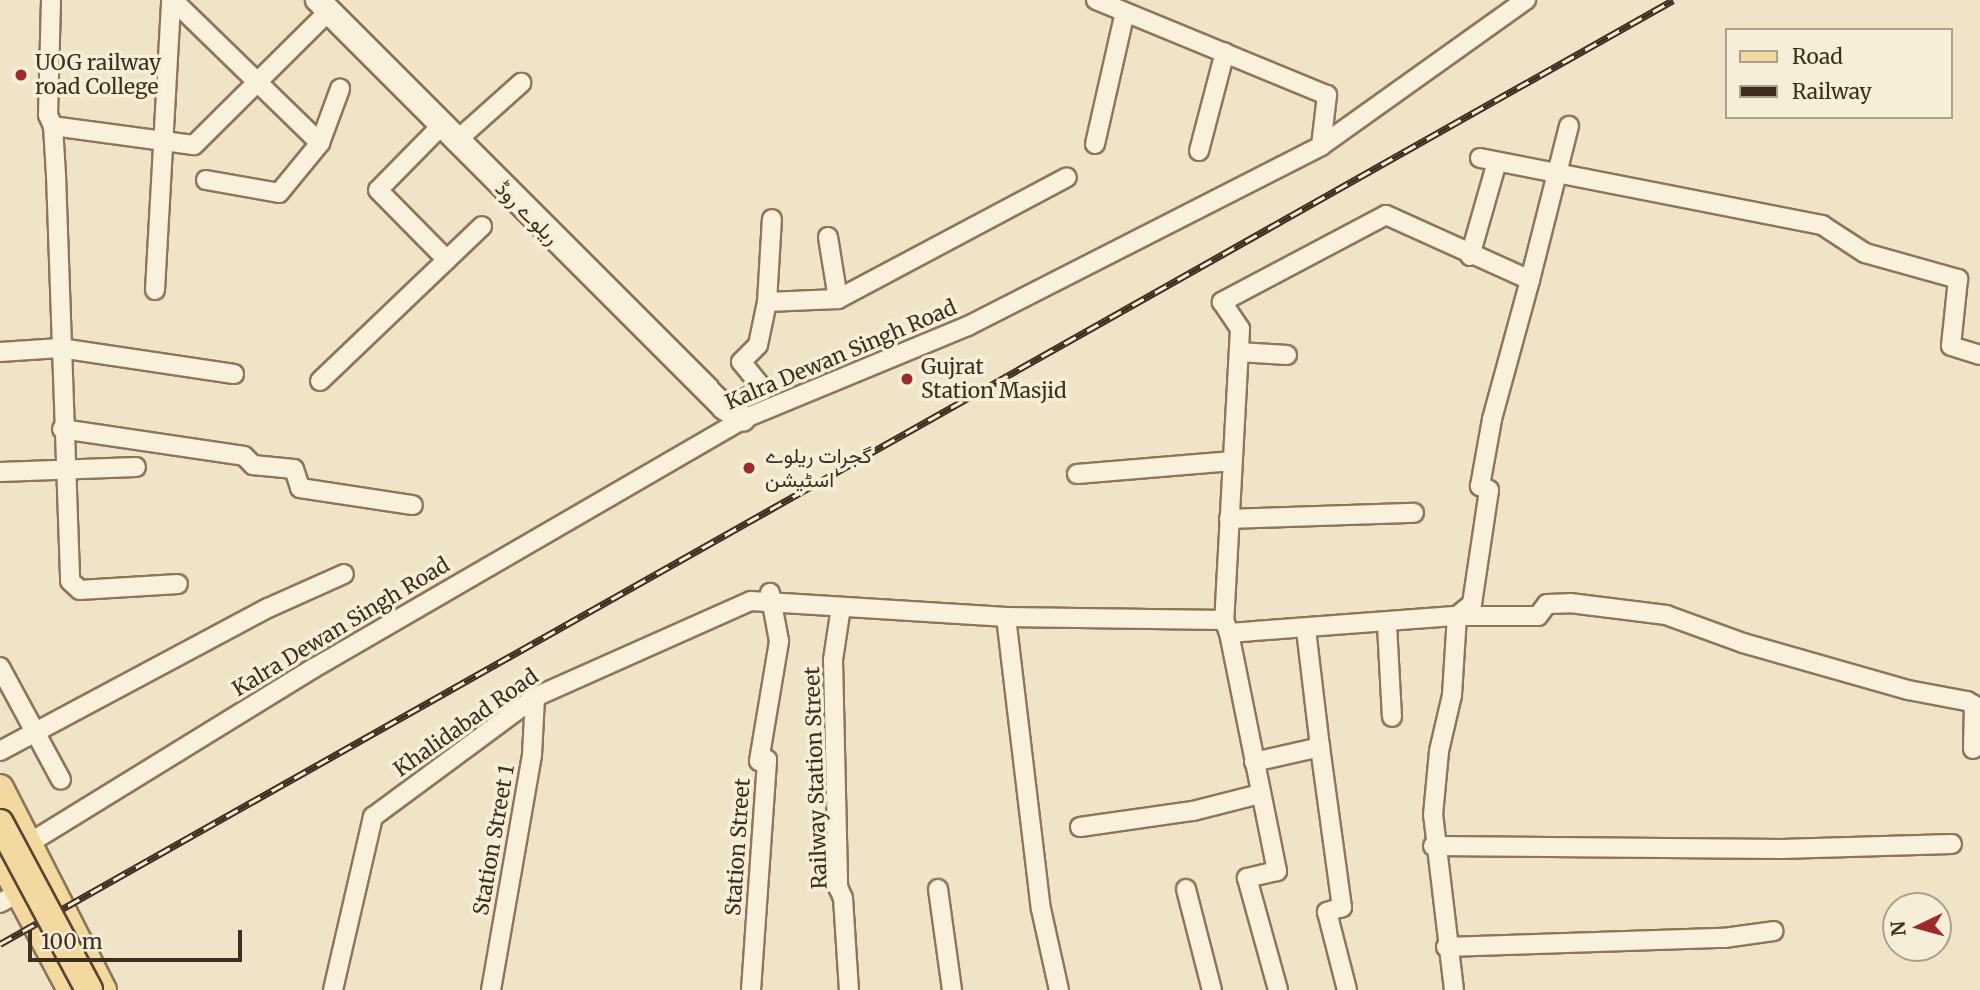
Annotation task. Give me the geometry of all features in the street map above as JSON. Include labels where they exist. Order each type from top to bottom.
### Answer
[{"type":"main road","points":[[0,788],[31,842],[103,990]]},
{"type":"main road","points":[[0,823],[89,990]]},
{"type":"main road","points":[[0,857],[9,898],[71,990]]},
{"type":"street","points":[[51,0],[48,115],[53,126],[63,472],[73,587],[178,584]]},
{"type":"street","points":[[172,0],[320,143]]},
{"type":"street","points":[[155,290],[172,0]]},
{"type":"street","points":[[1096,0],[1327,96],[1321,146]]},
{"type":"street","name":"Kalra Dewan Singh Road","points":[[31,842],[733,413],[968,326],[1321,146],[1526,0]]},
{"type":"street","points":[[53,126],[194,145],[323,6]]},
{"type":"street","name":"ریلوے روڈ","points":[[323,6],[448,134],[733,413]]},
{"type":"street","points":[[1095,144],[1125,12]]},
{"type":"street","points":[[1199,151],[1225,52]]},
{"type":"street","points":[[447,260],[378,190],[448,134],[521,83]]},
{"type":"street","points":[[206,180],[279,193],[320,143],[340,89]]},
{"type":"street","points":[[1454,990],[1433,846],[1435,790],[1452,695],[1457,616],[1472,604],[1489,490],[1480,486],[1492,419],[1569,126]]},
{"type":"street","points":[[1471,256],[1488,160],[1557,176],[1822,225],[1865,253],[1958,279],[1951,346],[1980,355]]},
{"type":"street","points":[[767,302],[838,299],[1067,177]]},
{"type":"street","points":[[1278,990],[1247,878],[1277,870],[1227,626],[1229,519],[1240,329],[1222,302],[1386,215],[1530,281]]},
{"type":"street","points":[[733,413],[764,390],[741,362],[758,345],[767,302],[772,219]]},
{"type":"street","points":[[320,382],[482,226]]},
{"type":"street","points":[[828,237],[838,299]]},
{"type":"street","points":[[0,352],[60,348],[234,374]]},
{"type":"street","points":[[1238,352],[1287,355]]},
{"type":"street","points":[[62,429],[244,457],[253,465],[294,469],[300,488],[413,505]]},
{"type":"street","points":[[1077,474],[1232,461]]},
{"type":"street","points":[[0,472],[63,472],[136,467]]},
{"type":"street","points":[[1229,519],[1414,513]]},
{"type":"street","points":[[0,751],[268,608],[344,574]]},
{"type":"street","points":[[771,597],[841,607],[1006,618],[1306,629],[1387,625],[1457,616],[1538,616],[1547,604],[1570,603],[1666,615],[1743,643],[1908,690],[1967,701],[1974,705],[1973,749]]},
{"type":"street","name":"Khalidabad Road","points":[[333,990],[373,817],[536,698],[751,601],[771,597]]},
{"type":"street","name":"Station Street","points":[[751,990],[767,760],[759,761],[779,641],[771,597]]},
{"type":"street","name":"Railway Station Street","points":[[841,607],[833,660],[838,887],[843,898],[849,990]]},
{"type":"street","points":[[1006,618],[1041,909],[1059,990]]},
{"type":"street","points":[[1387,625],[1392,717]]},
{"type":"street","points":[[1306,629],[1342,907],[1328,912],[1347,990]]},
{"type":"street","points":[[0,667],[61,780]]},
{"type":"street","name":"Station Street 1","points":[[491,990],[532,755],[536,698]]},
{"type":"street","points":[[1254,762],[1320,747]]},
{"type":"street","points":[[1080,827],[1194,811],[1260,794]]},
{"type":"street","points":[[1433,846],[1782,849],[1952,844]]},
{"type":"street","points":[[938,889],[952,990]]},
{"type":"street","points":[[1185,889],[1212,990]]},
{"type":"street","points":[[1446,947],[1724,938],[1774,931]]},
{"type":"railway","points":[[0,944],[1673,0]]},
{"type":"place","name":"UOG railway road College","points":[[21,75]]},
{"type":"place","name":"Gujrat Station Masjid","points":[[907,379]]},
{"type":"place","name":"گجرات ریلوے اسٹیشن","points":[[749,468]]}]
